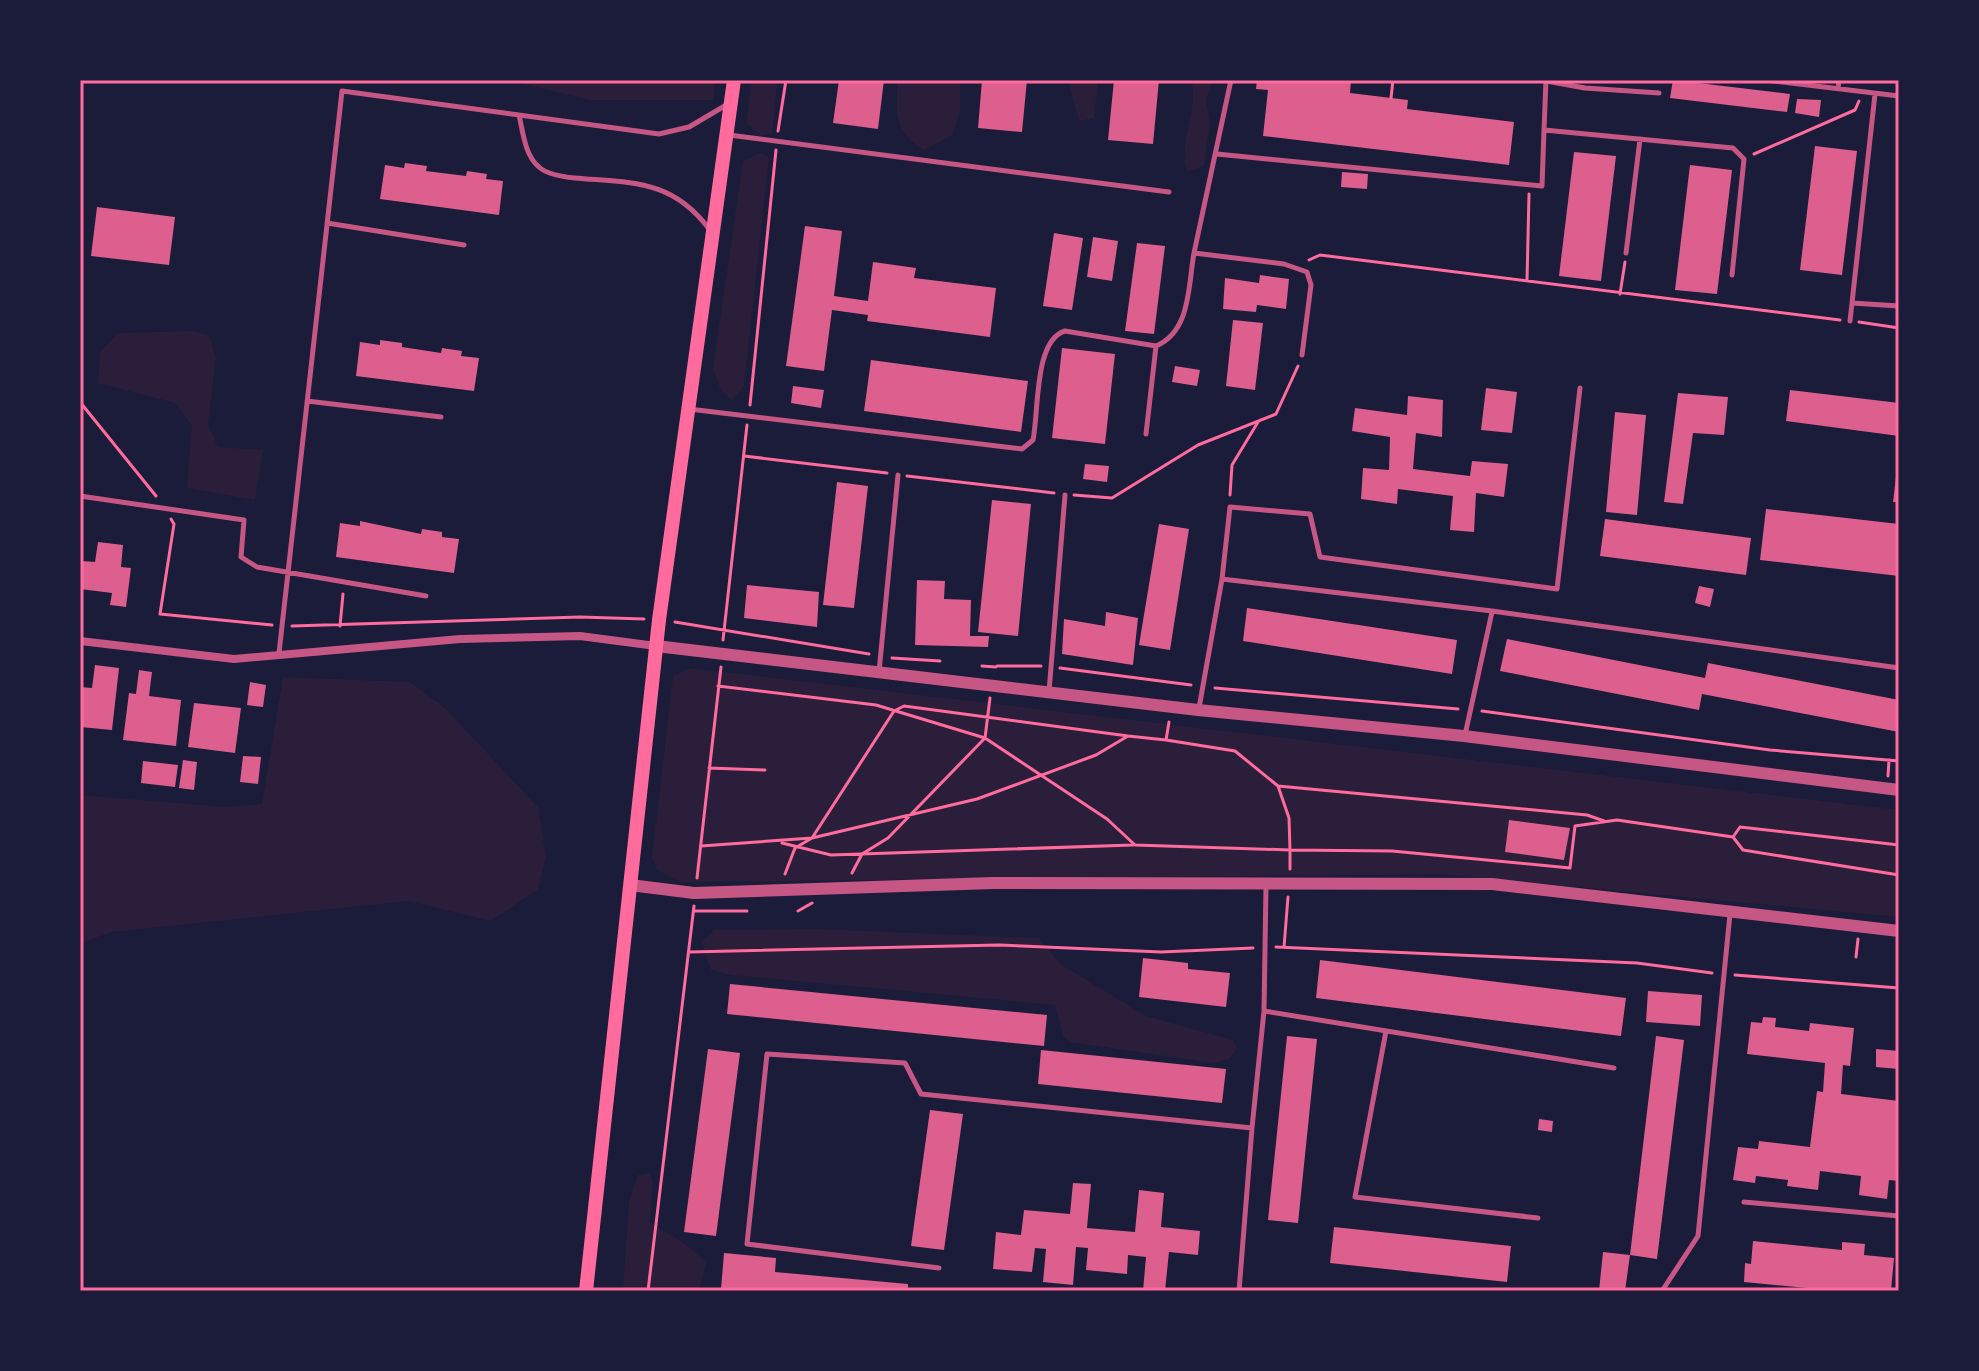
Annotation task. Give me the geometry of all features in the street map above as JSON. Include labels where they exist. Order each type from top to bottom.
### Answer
[{"type":"main road","points":[[586,1291],[656,646],[734,80]]},
{"type":"street","points":[[80,641],[234,659],[460,639],[580,636],[992,687],[1464,736],[1899,790]]},
{"type":"street","points":[[630,885],[694,893],[993,883],[1492,884],[1730,914],[1899,931]]},
{"type":"lane","points":[[689,409],[1022,449],[1033,440],[1041,370],[1048,343],[1054,334],[1065,331],[1156,346],[1180,329],[1231,80]]},
{"type":"lane","points":[[1217,154],[1542,186],[1546,80],[1585,88],[1659,93]]},
{"type":"lane","points":[[1765,80],[1899,96]]},
{"type":"lane","points":[[1838,89],[1839,80]]},
{"type":"lane","points":[[279,653],[342,91],[659,134],[689,127],[732,101]]},
{"type":"lane","points":[[1850,321],[1875,94]]},
{"type":"lane","points":[[519,115],[529,152],[539,168],[562,177],[655,185],[698,214],[714,236]]},
{"type":"lane","points":[[1544,130],[1733,148],[1744,159],[1732,275]]},
{"type":"lane","points":[[728,135],[1169,192]]},
{"type":"lane","points":[[1626,253],[1640,139]]},
{"type":"lane","points":[[327,223],[464,245]]},
{"type":"lane","points":[[1194,253],[1297,266],[1307,272],[1311,285],[1302,355]]},
{"type":"lane","points":[[1852,303],[1899,306]]},
{"type":"lane","points":[[1146,434],[1156,346]]},
{"type":"lane","points":[[80,360],[80,368]]},
{"type":"lane","points":[[1198,710],[1222,579],[1230,507],[1310,514],[1320,557],[1557,589],[1580,388]]},
{"type":"lane","points":[[307,401],[441,417]]},
{"type":"lane","points":[[879,673],[898,475]]},
{"type":"lane","points":[[1049,693],[1065,495]]},
{"type":"lane","points":[[80,496],[244,520],[241,557],[257,567],[426,596]]},
{"type":"lane","points":[[1222,579],[1492,611],[1899,668]]},
{"type":"lane","points":[[1464,736],[1492,611]]},
{"type":"lane","points":[[1239,1291],[1264,1011],[1266,885]]},
{"type":"lane","points":[[1662,1291],[1698,1236],[1730,914]]},
{"type":"lane","points":[[1264,1011],[1614,1068]]},
{"type":"lane","points":[[1386,1031],[1355,1197],[1538,1218]]},
{"type":"lane","points":[[939,1268],[747,1244],[767,1054],[905,1063],[921,1094],[1252,1128]]},
{"type":"lane","points":[[1744,1202],[1899,1216]]},
{"type":"path","points":[[648,1291],[694,911],[786,80]]},
{"type":"path","points":[[1391,98],[1393,80]]},
{"type":"path","points":[[1744,159],[1855,110],[1862,92]]},
{"type":"path","points":[[1527,281],[1529,186]]},
{"type":"path","points":[[1620,294],[1626,253]]},
{"type":"path","points":[[1297,266],[1320,255],[1899,328]]},
{"type":"path","points":[[1065,495],[1112,498],[1198,445],[1276,414],[1302,355]]},
{"type":"path","points":[[80,402],[174,524],[160,614],[282,625]]},
{"type":"path","points":[[1230,507],[1232,465],[1258,422]]},
{"type":"path","points":[[340,626],[344,583]]},
{"type":"path","points":[[982,666],[1050,667],[1203,687],[1470,710],[1770,750],[1899,761]]},
{"type":"path","points":[[888,838],[985,738],[997,666]]},
{"type":"path","points":[[718,686],[876,705],[985,738],[1107,819],[1135,845]]},
{"type":"path","points":[[778,892],[795,848],[812,838],[894,711],[904,706],[1235,751],[1278,786],[1289,818],[1289,885],[1284,947]]},
{"type":"path","points":[[1166,740],[1169,706]]},
{"type":"path","points":[[701,846],[812,838],[977,799],[1096,755],[1128,736]]},
{"type":"path","points":[[1888,776],[1889,760]]},
{"type":"path","points":[[709,768],[765,770]]},
{"type":"path","points":[[1278,786],[1587,815],[1607,822],[1733,837],[1743,850],[1899,875]]},
{"type":"path","points":[[779,842],[831,855],[1135,845],[1392,851],[1570,868],[1575,826],[1607,822]]},
{"type":"path","points":[[1733,837],[1740,827],[1899,845]]},
{"type":"path","points":[[694,911],[747,911]]},
{"type":"path","points":[[1856,957],[1859,928]]},
{"type":"path","points":[[688,952],[999,945],[1225,952],[1284,947],[1637,963],[1722,974],[1899,988]]},
{"type":"shaded area","points":[[508,80],[716,80],[713,100],[589,100]]},
{"type":"shaded area","points":[[752,80],[778,80],[772,133],[762,136],[746,123]]},
{"type":"shaded area","points":[[898,80],[960,80],[960,110],[953,135],[924,150],[907,136],[897,111]]},
{"type":"shaded area","points":[[1068,80],[1098,80],[1094,118],[1079,121]]},
{"type":"shaded area","points":[[1191,80],[1213,80],[1206,99],[1210,122],[1204,166],[1188,172],[1185,150],[1193,103]]},
{"type":"shaded area","points":[[761,153],[769,158],[744,386],[732,400],[721,391],[713,368],[743,161]]},
{"type":"shaded area","points":[[192,331],[209,335],[216,358],[208,424],[218,447],[263,450],[255,500],[187,488],[192,426],[175,403],[98,383],[100,352],[118,333]]},
{"type":"shaded area","points":[[689,668],[1899,810],[1899,917],[1439,874],[680,882],[657,870],[652,857],[673,677]]},
{"type":"shaded area","points":[[283,677],[410,682],[445,708],[538,807],[546,857],[538,889],[491,921],[408,901],[112,932],[80,943],[80,795],[225,807],[262,804]]},
{"type":"shaded area","points":[[817,929],[1039,938],[1060,964],[1146,1016],[1233,1040],[1237,1049],[1229,1059],[1213,1063],[1070,1042],[1063,1036],[1055,1005],[732,975],[711,970],[702,942],[714,930]]},
{"type":"shaded area","points":[[649,1173],[653,1182],[649,1222],[684,1243],[706,1262],[699,1291],[623,1291],[629,1202],[638,1175]]},
{"type":"building","points":[[839,80],[884,80],[878,129],[833,123]]},
{"type":"building","points":[[982,80],[1027,80],[1022,132],[978,128]]},
{"type":"building","points":[[1114,80],[1159,80],[1153,144],[1108,140]]},
{"type":"building","points":[[1257,80],[1351,80],[1350,93],[1408,100],[1407,109],[1514,122],[1509,165],[1263,136],[1268,90],[1256,89]]},
{"type":"building","points":[[1673,80],[1790,94],[1787,112],[1670,98]]},
{"type":"building","points":[[1797,99],[1821,100],[1819,117],[1795,113]]},
{"type":"building","points":[[1815,146],[1857,151],[1842,275],[1800,270]]},
{"type":"building","points":[[1574,152],[1616,156],[1601,281],[1559,276]]},
{"type":"building","points":[[405,163],[427,166],[426,171],[466,176],[467,171],[487,174],[486,179],[503,181],[499,215],[380,199],[385,165],[404,168]]},
{"type":"building","points":[[1690,165],[1732,170],[1717,294],[1675,290]]},
{"type":"building","points":[[1342,172],[1368,174],[1367,189],[1341,187]]},
{"type":"building","points":[[97,207],[175,217],[169,265],[91,256]]},
{"type":"building","points":[[805,226],[842,231],[834,296],[868,301],[873,262],[916,268],[914,278],[996,288],[990,337],[867,321],[868,315],[832,310],[824,371],[786,366]]},
{"type":"building","points":[[1054,233],[1083,238],[1072,310],[1043,306]]},
{"type":"building","points":[[1093,237],[1118,241],[1112,281],[1087,277]]},
{"type":"building","points":[[1137,243],[1165,246],[1154,334],[1125,331]]},
{"type":"building","points":[[1260,275],[1289,279],[1286,309],[1257,305],[1256,312],[1223,309],[1225,278],[1259,283]]},
{"type":"building","points":[[1233,320],[1263,323],[1255,390],[1226,386]]},
{"type":"building","points":[[380,340],[441,353],[442,348],[462,351],[461,356],[479,358],[474,391],[356,376],[360,342],[380,345]]},
{"type":"building","points":[[1062,348],[1115,354],[1105,444],[1052,438]]},
{"type":"building","points":[[871,360],[1028,381],[1021,432],[864,411]]},
{"type":"building","points":[[1175,366],[1200,370],[1197,386],[1172,382]]},
{"type":"building","points":[[793,386],[824,390],[821,408],[791,403]]},
{"type":"building","points":[[1486,388],[1517,392],[1512,433],[1481,430]]},
{"type":"building","points":[[1790,390],[1899,403],[1899,436],[1786,421]]},
{"type":"building","points":[[1678,393],[1728,397],[1724,435],[1693,433],[1683,504],[1664,502]]},
{"type":"building","points":[[1408,396],[1443,400],[1442,437],[1416,433],[1413,469],[1470,476],[1472,461],[1508,464],[1504,497],[1476,493],[1474,532],[1450,530],[1453,496],[1398,489],[1397,504],[1361,499],[1363,468],[1389,470],[1390,437],[1352,431],[1355,408],[1407,415]]},
{"type":"building","points":[[1615,412],[1646,415],[1637,515],[1606,512]]},
{"type":"building","points":[[1085,464],[1109,466],[1107,482],[1083,479]]},
{"type":"building","points":[[1896,477],[1899,478],[1899,502],[1893,502]]},
{"type":"building","points":[[837,482],[868,486],[854,608],[823,605]]},
{"type":"building","points":[[992,500],[1031,504],[1018,636],[978,632]]},
{"type":"building","points":[[1766,509],[1899,524],[1899,576],[1760,560]]},
{"type":"building","points":[[1605,519],[1751,538],[1746,575],[1600,556]]},
{"type":"building","points":[[360,521],[421,534],[422,529],[442,532],[442,537],[459,539],[454,573],[336,557],[340,523],[360,526]]},
{"type":"building","points":[[1159,524],[1189,529],[1170,650],[1139,645]]},
{"type":"building","points":[[98,542],[123,545],[121,567],[131,568],[126,607],[110,605],[112,593],[80,589],[82,561],[95,562]]},
{"type":"building","points":[[917,580],[945,581],[944,599],[971,600],[970,636],[989,636],[988,647],[915,645]]},
{"type":"building","points":[[747,585],[819,592],[817,627],[744,618]]},
{"type":"building","points":[[1699,586],[1714,589],[1710,607],[1695,603]]},
{"type":"building","points":[[1247,608],[1457,640],[1452,674],[1243,641]]},
{"type":"building","points":[[1106,612],[1138,618],[1133,665],[1062,654],[1064,619],[1105,626]]},
{"type":"building","points":[[1507,639],[1705,678],[1708,663],[1899,700],[1899,732],[1702,694],[1699,710],[1500,671]]},
{"type":"building","points":[[95,665],[119,668],[112,730],[80,727],[80,687],[92,688]]},
{"type":"building","points":[[139,670],[152,672],[149,696],[181,700],[176,746],[123,740],[129,693],[136,694]]},
{"type":"building","points":[[250,682],[266,685],[263,707],[247,705]]},
{"type":"building","points":[[194,703],[241,708],[235,753],[188,747]]},
{"type":"building","points":[[243,756],[261,757],[258,784],[240,782]]},
{"type":"building","points":[[183,760],[197,762],[194,790],[179,788]]},
{"type":"building","points":[[143,761],[178,765],[175,787],[141,783]]},
{"type":"building","points":[[1509,820],[1570,828],[1564,860],[1505,852]]},
{"type":"building","points":[[1143,958],[1188,963],[1188,969],[1230,973],[1226,1007],[1139,997]]},
{"type":"building","points":[[1320,960],[1626,998],[1621,1036],[1316,998]]},
{"type":"building","points":[[730,984],[1047,1015],[1044,1046],[727,1014]]},
{"type":"building","points":[[1648,991],[1702,995],[1700,1026],[1646,1022]]},
{"type":"building","points":[[1763,1017],[1776,1018],[1775,1027],[1809,1031],[1810,1023],[1854,1028],[1850,1066],[1843,1065],[1841,1094],[1899,1101],[1899,1181],[1889,1180],[1887,1199],[1859,1195],[1861,1176],[1820,1171],[1818,1190],[1787,1186],[1788,1180],[1756,1176],[1755,1183],[1733,1180],[1738,1147],[1758,1149],[1759,1141],[1810,1147],[1817,1091],[1823,1092],[1825,1063],[1747,1054],[1751,1022],[1762,1023]]},
{"type":"building","points":[[1287,1036],[1317,1039],[1298,1223],[1268,1220]]},
{"type":"building","points":[[1656,1036],[1684,1040],[1657,1259],[1630,1255]]},
{"type":"building","points":[[708,1049],[740,1053],[716,1236],[684,1232]]},
{"type":"building","points":[[1876,1049],[1899,1051],[1898,1069],[1876,1067]]},
{"type":"building","points":[[1041,1050],[1226,1069],[1222,1103],[1038,1084]]},
{"type":"building","points":[[930,1110],[963,1114],[944,1250],[911,1246]]},
{"type":"building","points":[[1539,1119],[1553,1121],[1552,1132],[1538,1130]]},
{"type":"building","points":[[1073,1183],[1091,1184],[1087,1228],[1135,1232],[1139,1190],[1164,1193],[1161,1227],[1200,1231],[1198,1255],[1169,1252],[1165,1291],[1143,1291],[1146,1257],[1128,1255],[1127,1274],[1086,1270],[1088,1248],[1076,1247],[1073,1285],[1043,1282],[1046,1249],[1035,1248],[1032,1272],[993,1269],[996,1232],[1021,1235],[1024,1210],[1070,1214]]},
{"type":"building","points":[[1334,1227],[1511,1246],[1507,1282],[1330,1263]]},
{"type":"building","points":[[1753,1241],[1842,1250],[1842,1242],[1865,1244],[1864,1255],[1894,1258],[1891,1291],[1839,1291],[1744,1282],[1745,1263],[1751,1264]]},
{"type":"building","points":[[1603,1252],[1630,1255],[1625,1291],[1599,1291]]},
{"type":"building","points":[[724,1253],[776,1258],[775,1272],[908,1284],[908,1291],[721,1289]]}]
